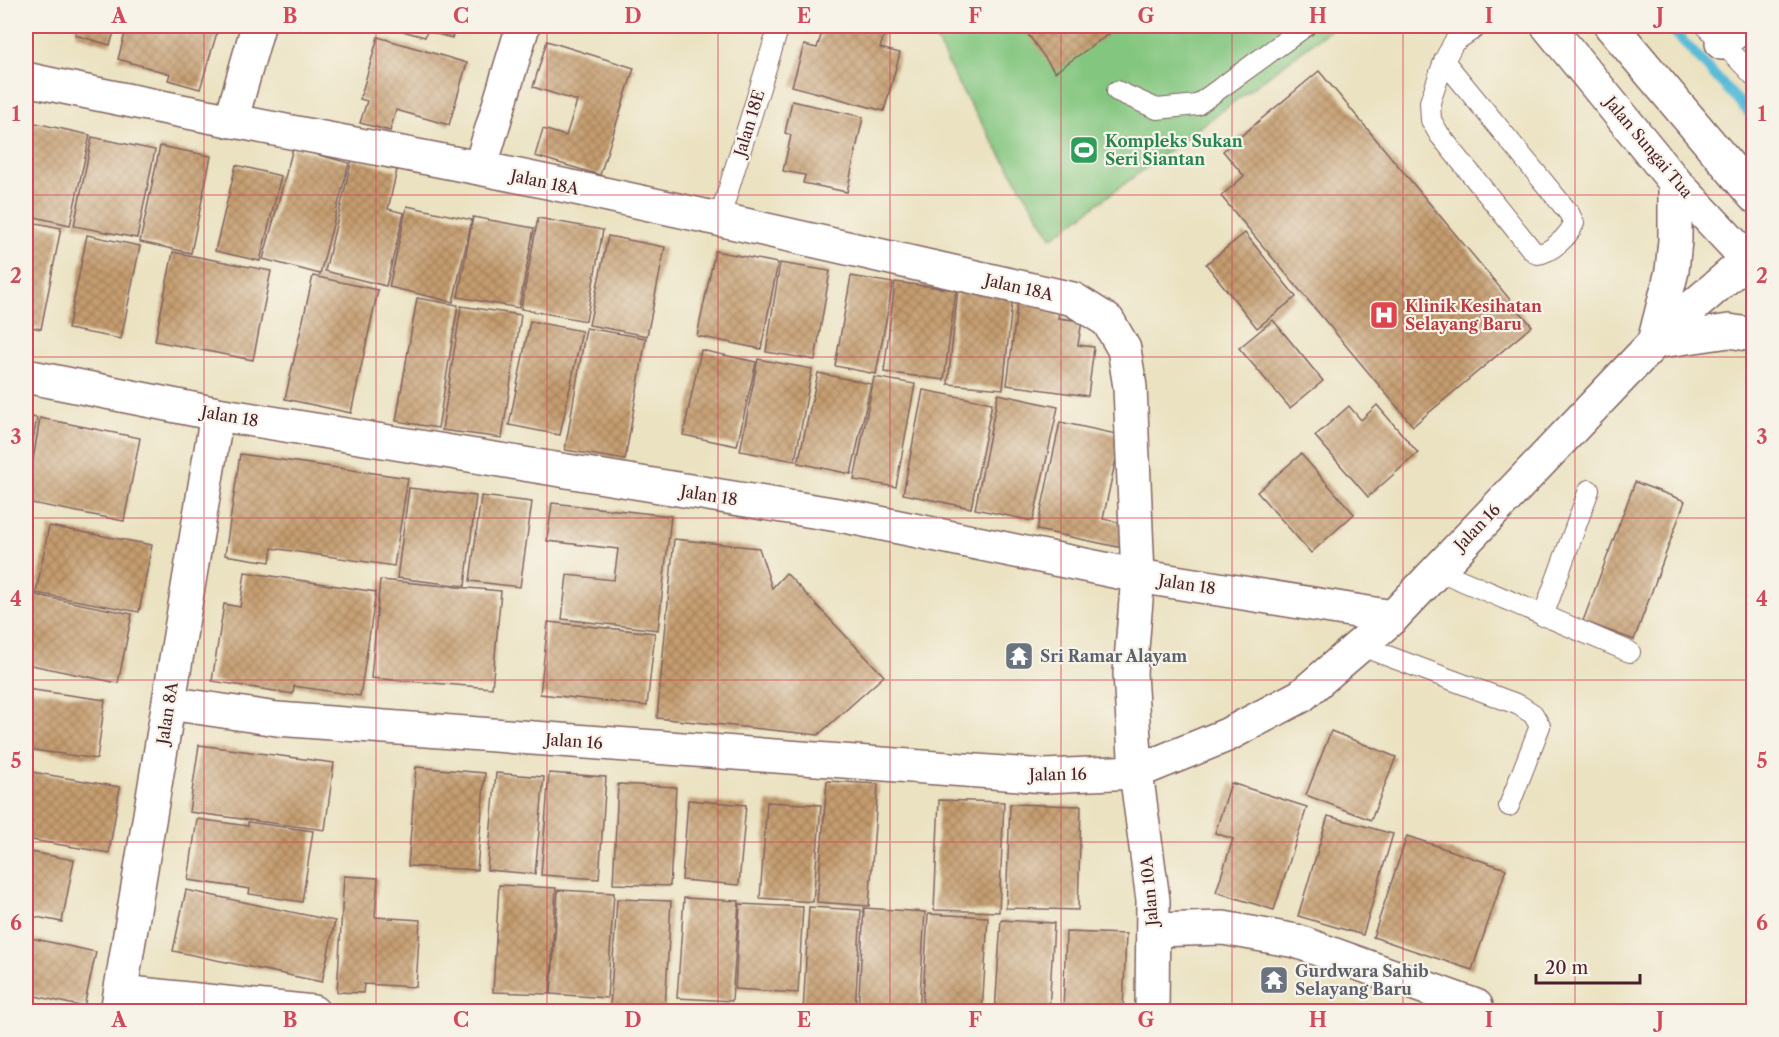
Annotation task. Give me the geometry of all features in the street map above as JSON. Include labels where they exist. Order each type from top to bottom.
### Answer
[{"type":"street","points":[[231,121],[258,26]]},
{"type":"street","points":[[480,168],[523,26]]},
{"type":"street","name":"Jalan Sungai Tua","points":[[1548,26],[1675,182],[1752,259]]},
{"type":"street","points":[[1611,26],[1754,196]]},
{"type":"street","name":"Jalan 18A","points":[[26,79],[480,168],[1073,299],[1108,321],[1124,349],[1130,387],[1138,576],[1130,673],[1136,772]]},
{"type":"street","points":[[1675,182],[1675,240],[1672,271],[1654,342],[1729,331],[1754,335]]},
{"type":"street","name":"Jalan 16","points":[[169,703],[277,719],[1045,776],[1136,772],[1227,735],[1281,708],[1316,685],[1393,617],[1654,342],[1752,259]]},
{"type":"street","name":"Jalan 18","points":[[26,376],[217,414],[850,518],[1138,576],[1393,617]]},
{"type":"street","name":"Jalan 8A","points":[[119,1002],[217,414]]},
{"type":"street","name":"Jalan 10A","points":[[1136,772],[1153,900],[1152,1011]]},
{"type":"street","points":[[1153,930],[1223,928],[1296,941],[1476,1006]]},
{"type":"street","points":[[119,1002],[313,1011]]},
{"type":"lane","name":"Jalan 18E","points":[[719,220],[779,26]]},
{"type":"lane","points":[[1117,91],[1157,109],[1197,105],[1306,26]]},
{"type":"lane","points":[[1444,61],[1569,213],[1574,223],[1571,231],[1545,254],[1537,254],[1532,250],[1439,134],[1431,120],[1430,102],[1444,61],[1454,42],[1478,26]]},
{"type":"lane","points":[[1723,31],[1754,76]]},
{"type":"lane","points":[[1544,616],[1589,490]]},
{"type":"lane","points":[[1437,570],[1630,652]]},
{"type":"lane","points":[[1361,646],[1519,705],[1533,714],[1540,726],[1509,806]]},
{"type":"green space","name":"Kompleks Sukan Seri Siantan","points":[[929,26],[1335,26],[1052,238],[962,91]]},
{"type":"building","points":[[71,26],[116,26],[110,45],[75,35],[77,28]]},
{"type":"building","points":[[127,26],[219,26],[200,89],[168,80],[170,74],[118,59]]},
{"type":"building","points":[[391,26],[455,26],[452,38],[427,31],[425,37],[391,28]]},
{"type":"building","points":[[824,26],[887,26],[880,48],[900,53],[884,111],[792,86],[804,45],[817,48]]},
{"type":"building","points":[[1022,26],[1120,26],[1055,72]]},
{"type":"building","points":[[378,37],[467,63],[449,125],[396,110],[390,131],[360,123],[367,101],[360,99]]},
{"type":"building","points":[[547,41],[634,68],[600,175],[535,156],[543,129],[566,136],[577,101],[533,87]]},
{"type":"building","points":[[1319,71],[1532,326],[1413,426],[1221,196],[1244,176],[1223,151]]},
{"type":"building","points":[[792,101],[863,117],[847,192],[803,183],[805,175],[783,171],[791,135],[785,133]]},
{"type":"building","points":[[26,121],[90,135],[70,225],[26,215]]},
{"type":"building","points":[[92,137],[155,150],[137,238],[74,226]]},
{"type":"building","points":[[160,146],[211,156],[191,253],[140,242]]},
{"type":"building","points":[[293,148],[349,163],[320,274],[263,259]]},
{"type":"building","points":[[352,159],[397,170],[388,209],[404,213],[386,286],[325,271]]},
{"type":"building","points":[[236,165],[281,176],[260,261],[215,251]]},
{"type":"building","points":[[407,206],[472,220],[453,302],[389,287]]},
{"type":"building","points":[[473,217],[534,228],[519,308],[458,297]]},
{"type":"building","points":[[538,218],[603,230],[586,321],[521,309]]},
{"type":"building","points":[[26,221],[61,228],[41,329],[26,326]]},
{"type":"building","points":[[1245,233],[1296,297],[1257,328],[1206,264]]},
{"type":"building","points":[[87,235],[140,246],[121,339],[68,329]]},
{"type":"building","points":[[608,236],[665,247],[647,336],[589,325]]},
{"type":"building","points":[[715,251],[778,263],[761,349],[697,336]]},
{"type":"building","points":[[173,252],[271,271],[253,360],[155,341]]},
{"type":"building","points":[[780,263],[830,271],[815,360],[766,352]]},
{"type":"building","points":[[313,276],[378,290],[351,413],[285,399]]},
{"type":"building","points":[[851,276],[893,283],[876,374],[835,366]]},
{"type":"building","points":[[895,282],[956,290],[944,380],[884,372]]},
{"type":"building","points":[[958,288],[1013,294],[1003,389],[948,384]]},
{"type":"building","points":[[417,298],[458,305],[438,428],[396,421]]},
{"type":"building","points":[[1018,299],[1060,304],[1058,318],[1082,321],[1078,345],[1094,347],[1088,396],[1007,385]]},
{"type":"building","points":[[461,306],[521,315],[502,438],[442,430]]},
{"type":"building","points":[[1273,320],[1323,381],[1290,408],[1239,348]]},
{"type":"building","points":[[530,321],[582,331],[560,435],[509,425]]},
{"type":"building","points":[[586,328],[646,338],[625,460],[565,450]]},
{"type":"building","points":[[701,350],[756,362],[737,446],[683,435]]},
{"type":"building","points":[[758,359],[812,369],[795,461],[740,451]]},
{"type":"building","points":[[818,373],[871,384],[851,474],[798,463]]},
{"type":"building","points":[[874,377],[915,384],[896,487],[854,480]]},
{"type":"building","points":[[923,390],[992,403],[971,508],[903,494]]},
{"type":"building","points":[[998,394],[1058,407],[1033,521],[975,509]]},
{"type":"building","points":[[1377,405],[1418,453],[1368,497],[1315,436],[1349,406],[1361,420]]},
{"type":"building","points":[[26,416],[37,418],[27,471],[26,471]]},
{"type":"building","points":[[40,418],[140,438],[124,521],[26,502]]},
{"type":"building","points":[[1060,422],[1121,435],[1103,519],[1128,524],[1123,548],[1037,530]]},
{"type":"building","points":[[240,454],[408,478],[394,566],[272,548],[270,562],[225,555]]},
{"type":"building","points":[[1301,454],[1354,514],[1311,553],[1257,492]]},
{"type":"building","points":[[1635,482],[1685,501],[1634,640],[1583,621]]},
{"type":"building","points":[[409,488],[476,496],[465,586],[397,578]]},
{"type":"building","points":[[481,496],[532,502],[520,587],[470,581]]},
{"type":"building","points":[[552,503],[671,516],[658,630],[562,619],[567,575],[614,580],[618,549],[547,541]]},
{"type":"building","points":[[49,526],[152,545],[139,612],[36,593]]},
{"type":"building","points":[[674,539],[759,548],[772,588],[786,573],[884,676],[818,735],[657,718]]},
{"type":"building","points":[[245,572],[376,592],[360,696],[294,686],[293,694],[212,681],[224,604],[240,607]]},
{"type":"building","points":[[380,580],[501,591],[492,688],[371,678]]},
{"type":"building","points":[[26,593],[132,614],[118,683],[26,664]]},
{"type":"building","points":[[548,622],[655,633],[647,706],[540,694]]},
{"type":"building","points":[[26,689],[105,700],[97,759],[26,749]]},
{"type":"building","points":[[1331,731],[1396,757],[1371,820],[1306,795]]},
{"type":"building","points":[[199,745],[334,763],[325,830],[189,812]]},
{"type":"building","points":[[416,767],[485,773],[477,870],[408,866]]},
{"type":"building","points":[[26,771],[120,787],[109,853],[26,839]]},
{"type":"building","points":[[496,773],[544,777],[535,874],[487,870]]},
{"type":"building","points":[[549,773],[606,777],[599,879],[541,875]]},
{"type":"building","points":[[827,781],[878,784],[869,906],[817,902]]},
{"type":"building","points":[[1231,783],[1307,807],[1274,910],[1216,892],[1233,839],[1215,833]]},
{"type":"building","points":[[618,784],[676,787],[670,886],[613,884]]},
{"type":"building","points":[[688,800],[746,805],[739,885],[682,880]]},
{"type":"building","points":[[939,800],[1004,802],[999,912],[934,910]]},
{"type":"building","points":[[767,802],[821,805],[813,902],[760,898]]},
{"type":"building","points":[[1010,804],[1081,806],[1078,910],[1006,908]]},
{"type":"building","points":[[1328,816],[1393,834],[1363,935],[1298,916]]},
{"type":"building","points":[[197,819],[248,826],[248,822],[313,831],[302,902],[249,894],[250,889],[188,880]]},
{"type":"building","points":[[1407,836],[1506,869],[1472,970],[1373,937]]},
{"type":"building","points":[[26,851],[74,860],[62,922],[26,915]]},
{"type":"building","points":[[344,876],[378,878],[375,917],[420,920],[416,987],[364,984],[363,993],[337,992]]},
{"type":"building","points":[[499,885],[556,888],[550,994],[493,992]]},
{"type":"building","points":[[186,890],[335,921],[322,982],[173,951]]},
{"type":"building","points":[[558,890],[614,893],[607,998],[551,994]]},
{"type":"building","points":[[684,898],[739,901],[732,1001],[677,998]]},
{"type":"building","points":[[617,899],[671,901],[665,1010],[610,1007]]},
{"type":"building","points":[[740,904],[803,907],[798,993],[735,989]]},
{"type":"building","points":[[809,907],[861,910],[855,1012],[803,1012]]},
{"type":"building","points":[[864,908],[925,912],[919,1012],[858,1012]]},
{"type":"building","points":[[928,914],[988,917],[982,1012],[922,1011]]},
{"type":"building","points":[[1001,920],[1054,923],[1049,1012],[995,1012]]},
{"type":"building","points":[[1066,932],[1126,934],[1123,1012],[1063,1012]]},
{"type":"building","points":[[26,937],[96,952],[84,1007],[26,994]]},
{"type":"waterway","points":[[1669,26],[1754,118]]},
{"type":"place","name":"Kompleks Sukan Seri Siantan","points":[[1084,150]]},
{"type":"place","name":"Klinik Kesihatan Selayang Baru","points":[[1384,315]]},
{"type":"place","name":"Sri Ramar Alayam","points":[[1019,656]]},
{"type":"place","name":"Gurdwara Sahib Selayang Baru","points":[[1274,980]]}]
